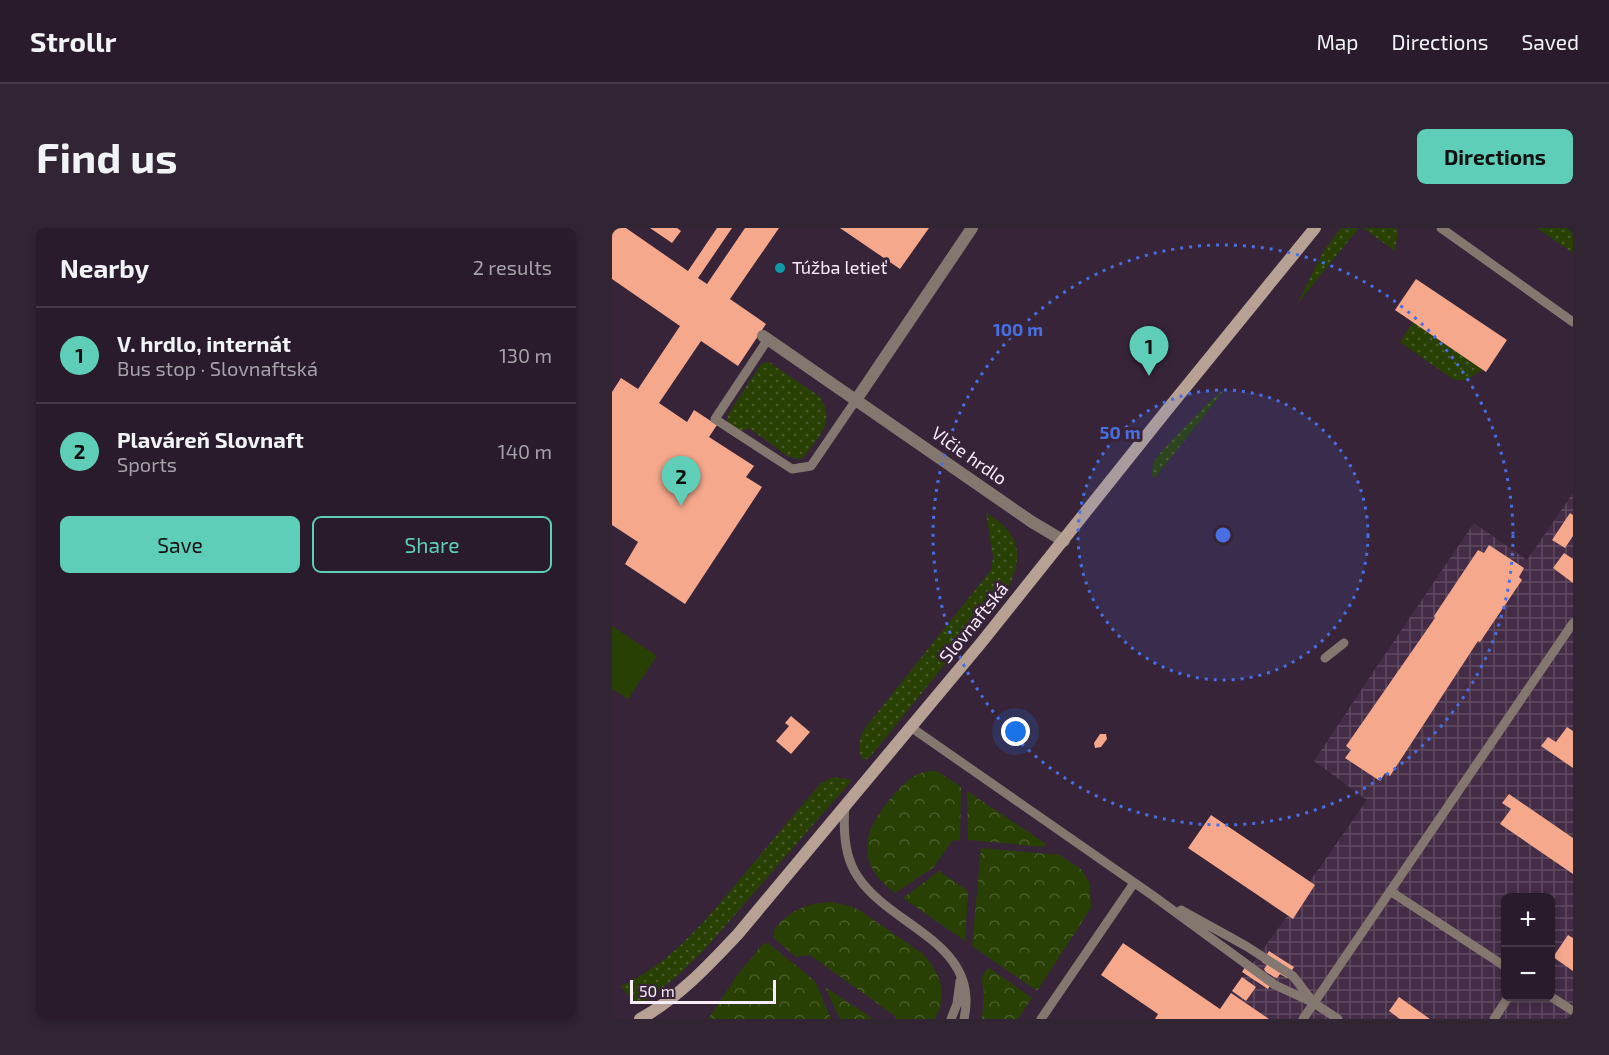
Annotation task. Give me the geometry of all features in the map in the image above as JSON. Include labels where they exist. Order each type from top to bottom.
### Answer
[{"type":"main road","name":"Slovnaftská","points":[[640,1019],[670,999],[716,957],[912,728],[1315,228]]},
{"type":"street","points":[[856,400],[972,228]]},
{"type":"street","name":"Vlčie hrdlo","points":[[765,338],[1032,522],[1064,541]]},
{"type":"lane","points":[[1441,228],[1573,322]]},
{"type":"lane","points":[[765,338],[715,419],[792,469],[811,466],[856,400]]},
{"type":"lane","points":[[1303,1019],[1573,623]]},
{"type":"lane","points":[[1325,658],[1344,644]]},
{"type":"lane","points":[[912,728],[1134,882],[1275,985],[1314,1003],[1338,1019]]},
{"type":"lane","points":[[845,806],[844,838],[850,863],[856,876],[867,890],[951,957],[960,973],[967,997],[964,1019]]},
{"type":"lane","points":[[1041,1019],[1134,882]]},
{"type":"lane","points":[[1390,891],[1501,964]]},
{"type":"lane","points":[[1152,895],[1267,958],[1293,976],[1314,1003]]},
{"type":"lane","points":[[951,1019],[959,993],[960,973]]},
{"type":"lane","points":[[1555,999],[1573,1011]]},
{"type":"lane","points":[[1494,1019],[1506,1001]]},
{"type":"shaded area","points":[[1573,493],[1573,1019],[1225,1019],[1220,1009],[1288,915],[1293,918],[1315,885],[1310,881],[1367,800],[1314,761],[1474,523],[1527,560]]},
{"type":"green space","points":[[1341,228],[1359,228],[1297,304],[1324,250]]},
{"type":"green space","points":[[1363,228],[1395,228],[1398,230],[1395,251]]},
{"type":"green space","points":[[1537,228],[1573,228],[1573,253]]},
{"type":"green space","points":[[1413,322],[1483,370],[1466,380],[1454,380],[1400,342]]},
{"type":"green space","points":[[769,362],[820,397],[825,406],[824,429],[804,457],[799,459],[787,456],[749,428],[740,431],[727,421],[727,416],[761,364]]},
{"type":"green space","points":[[1226,388],[1154,479],[1153,463],[1161,452],[1208,403]]},
{"type":"green space","points":[[986,513],[1005,527],[1015,542],[1017,561],[1010,584],[869,758],[863,760],[859,744],[865,728],[991,570],[993,557]]},
{"type":"green space","points":[[612,626],[657,656],[628,699],[612,689]]},
{"type":"green space","points":[[937,771],[961,787],[960,840],[952,841],[934,867],[895,893],[873,871],[867,847],[869,835],[881,810],[905,783],[916,775]]},
{"type":"green space","points":[[833,777],[852,780],[705,949],[676,977],[641,1004],[630,998],[621,986],[657,965],[690,936],[719,905],[821,783]]},
{"type":"green space","points":[[967,791],[1046,844],[1044,847],[968,840]]},
{"type":"green space","points":[[981,848],[1060,855],[1082,870],[1090,884],[1091,908],[1037,991],[972,946]]},
{"type":"green space","points":[[939,871],[968,891],[965,941],[903,898]]},
{"type":"green space","points":[[831,902],[859,910],[923,954],[934,969],[941,985],[941,1001],[935,1019],[895,1019],[895,1016],[810,955],[796,957],[774,938],[774,930],[792,913],[806,906]]},
{"type":"green space","points":[[768,943],[815,981],[831,1019],[708,1019],[738,974],[763,944]]},
{"type":"green space","points":[[988,967],[1032,998],[1018,1019],[982,1019],[984,992],[981,978]]},
{"type":"green space","points":[[825,987],[873,1019],[840,1019]]},
{"type":"building","points":[[612,228],[626,228],[688,271],[717,228],[732,228],[698,278],[707,284],[745,228],[779,228],[730,299],[766,324],[738,366],[701,341],[659,403],[687,422],[694,410],[717,425],[709,437],[754,466],[746,477],[762,487],[685,604],[625,564],[638,542],[612,525],[612,392],[621,378],[638,389],[680,326],[612,279]]},
{"type":"building","points":[[650,228],[677,228],[681,231],[672,243]]},
{"type":"building","points":[[840,228],[929,228],[900,269]]},
{"type":"building","points":[[1416,279],[1507,340],[1486,372],[1395,310]]},
{"type":"building","points":[[1570,513],[1573,515],[1573,536],[1565,548],[1552,540]]},
{"type":"building","points":[[1489,545],[1524,568],[1519,577],[1522,580],[1480,642],[1478,641],[1390,776],[1385,773],[1380,781],[1345,758],[1351,750],[1346,746],[1435,618],[1434,616],[1478,550],[1484,553]]},
{"type":"building","points":[[1564,553],[1573,559],[1573,583],[1553,568]]},
{"type":"building","points":[[791,716],[810,732],[791,754],[776,741],[789,726],[785,723]]},
{"type":"building","points":[[1567,727],[1573,731],[1573,768],[1541,746],[1548,737],[1556,742]]},
{"type":"building","points":[[1100,734],[1106,734],[1107,739],[1101,747],[1095,748],[1094,743]]},
{"type":"building","points":[[1509,794],[1573,838],[1573,874],[1500,824],[1511,809],[1502,803]]},
{"type":"building","points":[[1211,815],[1315,885],[1293,919],[1188,848]]},
{"type":"building","points":[[1568,935],[1573,938],[1573,971],[1555,958],[1555,954]]},
{"type":"building","points":[[1123,943],[1220,1009],[1231,993],[1269,1019],[1155,1019],[1158,1014],[1101,975]]},
{"type":"building","points":[[1269,951],[1294,967],[1287,978],[1280,974],[1277,978],[1274,977],[1264,969],[1267,965],[1262,962]]},
{"type":"building","points":[[1248,962],[1274,980],[1268,989],[1242,972]]},
{"type":"building","points":[[1242,977],[1256,987],[1246,1001],[1232,991]]},
{"type":"building","points":[[1399,997],[1430,1019],[1400,1019],[1389,1011]]},
{"type":"place","name":"Túžba letieť","points":[[780,268]]},
{"type":"place","name":"V. hrdlo, internát","points":[[1149,376]]},
{"type":"place","name":"Plaváreň Slovnaft","points":[[681,506]]}]
